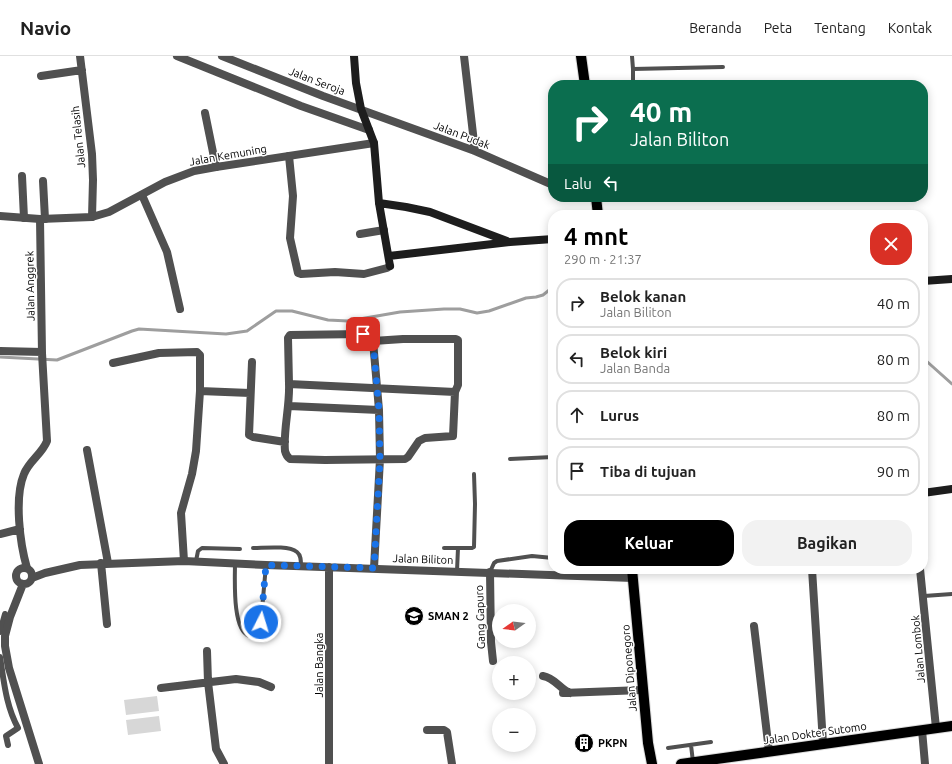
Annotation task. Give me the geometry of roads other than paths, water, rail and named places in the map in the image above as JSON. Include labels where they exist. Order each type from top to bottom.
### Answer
[{"type":"main road","points":[[354,56],[356,84],[361,109],[374,143],[379,203],[390,266]]},
{"type":"main road","points":[[581,56],[583,80]]},
{"type":"main road","points":[[379,203],[430,212],[510,242]]},
{"type":"main road","points":[[389,256],[510,242],[548,239]]},
{"type":"main road","points":[[928,281],[952,279]]},
{"type":"main road","points":[[928,492],[952,489]]},
{"type":"main road","name":"Jalan Diponegoro","points":[[632,574],[642,690],[652,764]]},
{"type":"main road","name":"Jalan Dokter Sutomo","points":[[681,764],[693,762],[742,760],[769,751],[952,726]]},
{"type":"street","name":"Jalan Telasih","points":[[80,56],[92,154],[92,217]]},
{"type":"street","points":[[177,56],[301,106],[369,130]]},
{"type":"street","name":"Jalan Seroja","points":[[222,56],[323,96],[361,109]]},
{"type":"street","points":[[464,56],[475,151]]},
{"type":"street","points":[[41,76],[82,70]]},
{"type":"street","name":"Jalan Pudak","points":[[361,109],[475,151],[548,183]]},
{"type":"street","points":[[205,113],[216,167]]},
{"type":"street","name":"Jalan Kemuning","points":[[0,216],[42,219],[92,217],[109,212],[142,196],[165,182],[194,171],[374,143]]},
{"type":"street","points":[[289,156],[293,196],[290,238],[296,270],[298,273],[335,272],[364,274],[390,266]]},
{"type":"street","points":[[22,176],[24,218]]},
{"type":"street","name":"Jalan Anggrek","points":[[28,570],[20,529],[19,495],[24,474],[42,450],[46,441],[42,366],[43,181]]},
{"type":"street","points":[[142,196],[167,252],[180,309]]},
{"type":"street","points":[[360,234],[384,230]]},
{"type":"street","points":[[373,342],[403,339],[457,339],[459,344],[458,386],[454,392],[453,436],[425,438],[419,441],[405,459],[380,460],[290,459],[287,457],[285,452],[289,406],[288,338],[290,335],[368,334],[371,336],[373,342],[379,410],[380,460],[374,568]]},
{"type":"street","points":[[0,352],[42,352]]},
{"type":"street","points":[[113,363],[159,353],[197,352],[200,355],[200,391],[195,460],[190,484],[182,505],[181,513],[184,561]]},
{"type":"street","points":[[252,362],[249,435],[285,442]]},
{"type":"street","points":[[289,384],[454,392]]},
{"type":"street","points":[[200,391],[250,393]]},
{"type":"street","points":[[289,406],[379,410]]},
{"type":"street","points":[[87,450],[105,563],[107,624]]},
{"type":"street","points":[[0,534],[20,529]]},
{"type":"street","name":"Jalan Biliton","points":[[28,570],[45,573],[80,565],[105,563],[196,561],[235,564],[548,573]]},
{"type":"street","name":"Jalan Bangka","points":[[329,567],[329,764]]},
{"type":"street","points":[[28,570],[30,582],[22,584],[17,580],[16,575],[18,571],[28,570]]},
{"type":"street","name":"Gang Gapuro","points":[[490,572],[492,656]]},
{"type":"street","points":[[812,574],[823,743]]},
{"type":"street","name":"Jalan Lombok","points":[[921,574],[936,728]]},
{"type":"street","points":[[22,584],[5,636],[6,657],[39,764]]},
{"type":"street","points":[[0,632],[5,614]]},
{"type":"street","points":[[754,626],[769,751]]},
{"type":"street","points":[[207,651],[208,682],[216,749],[224,764]]},
{"type":"street","points":[[0,657],[12,717],[18,728],[6,736],[8,745]]},
{"type":"street","points":[[543,676],[552,678],[567,693],[642,690]]},
{"type":"street","points":[[160,688],[236,679],[259,682],[272,687]]},
{"type":"street","points":[[427,730],[444,730],[447,732],[452,764]]},
{"type":"street","points":[[922,730],[925,764]]},
{"type":"lane","points":[[632,56],[633,80]]},
{"type":"lane","points":[[633,69],[723,67]]},
{"type":"lane","points":[[510,459],[548,457]]},
{"type":"lane","points":[[444,548],[474,547],[476,504],[474,474]]},
{"type":"lane","points":[[196,561],[198,551],[202,548],[240,549]]},
{"type":"lane","points":[[253,548],[288,548],[298,552],[301,558],[301,566]]},
{"type":"lane","points":[[457,571],[458,548]]},
{"type":"lane","points":[[490,572],[495,562],[498,561],[532,556],[548,558]]},
{"type":"lane","points":[[235,564],[237,614],[239,624],[241,630],[246,635],[252,637],[260,632],[266,565]]},
{"type":"lane","points":[[924,596],[952,594]]},
{"type":"lane","points":[[668,748],[711,742]]},
{"type":"lane","points":[[692,745],[693,762]]},
{"type":"waterway","points":[[0,357],[57,360],[139,329],[226,334],[247,331],[276,311],[292,311],[328,320],[348,321],[400,312],[444,309],[460,309],[477,313],[489,311],[526,298],[543,295],[548,291]]},
{"type":"waterway","points":[[928,362],[952,384]]},
{"type":"place","name":"SMAN 2","points":[[414,616]]},
{"type":"place","name":"PKPN","points":[[584,743]]}]
